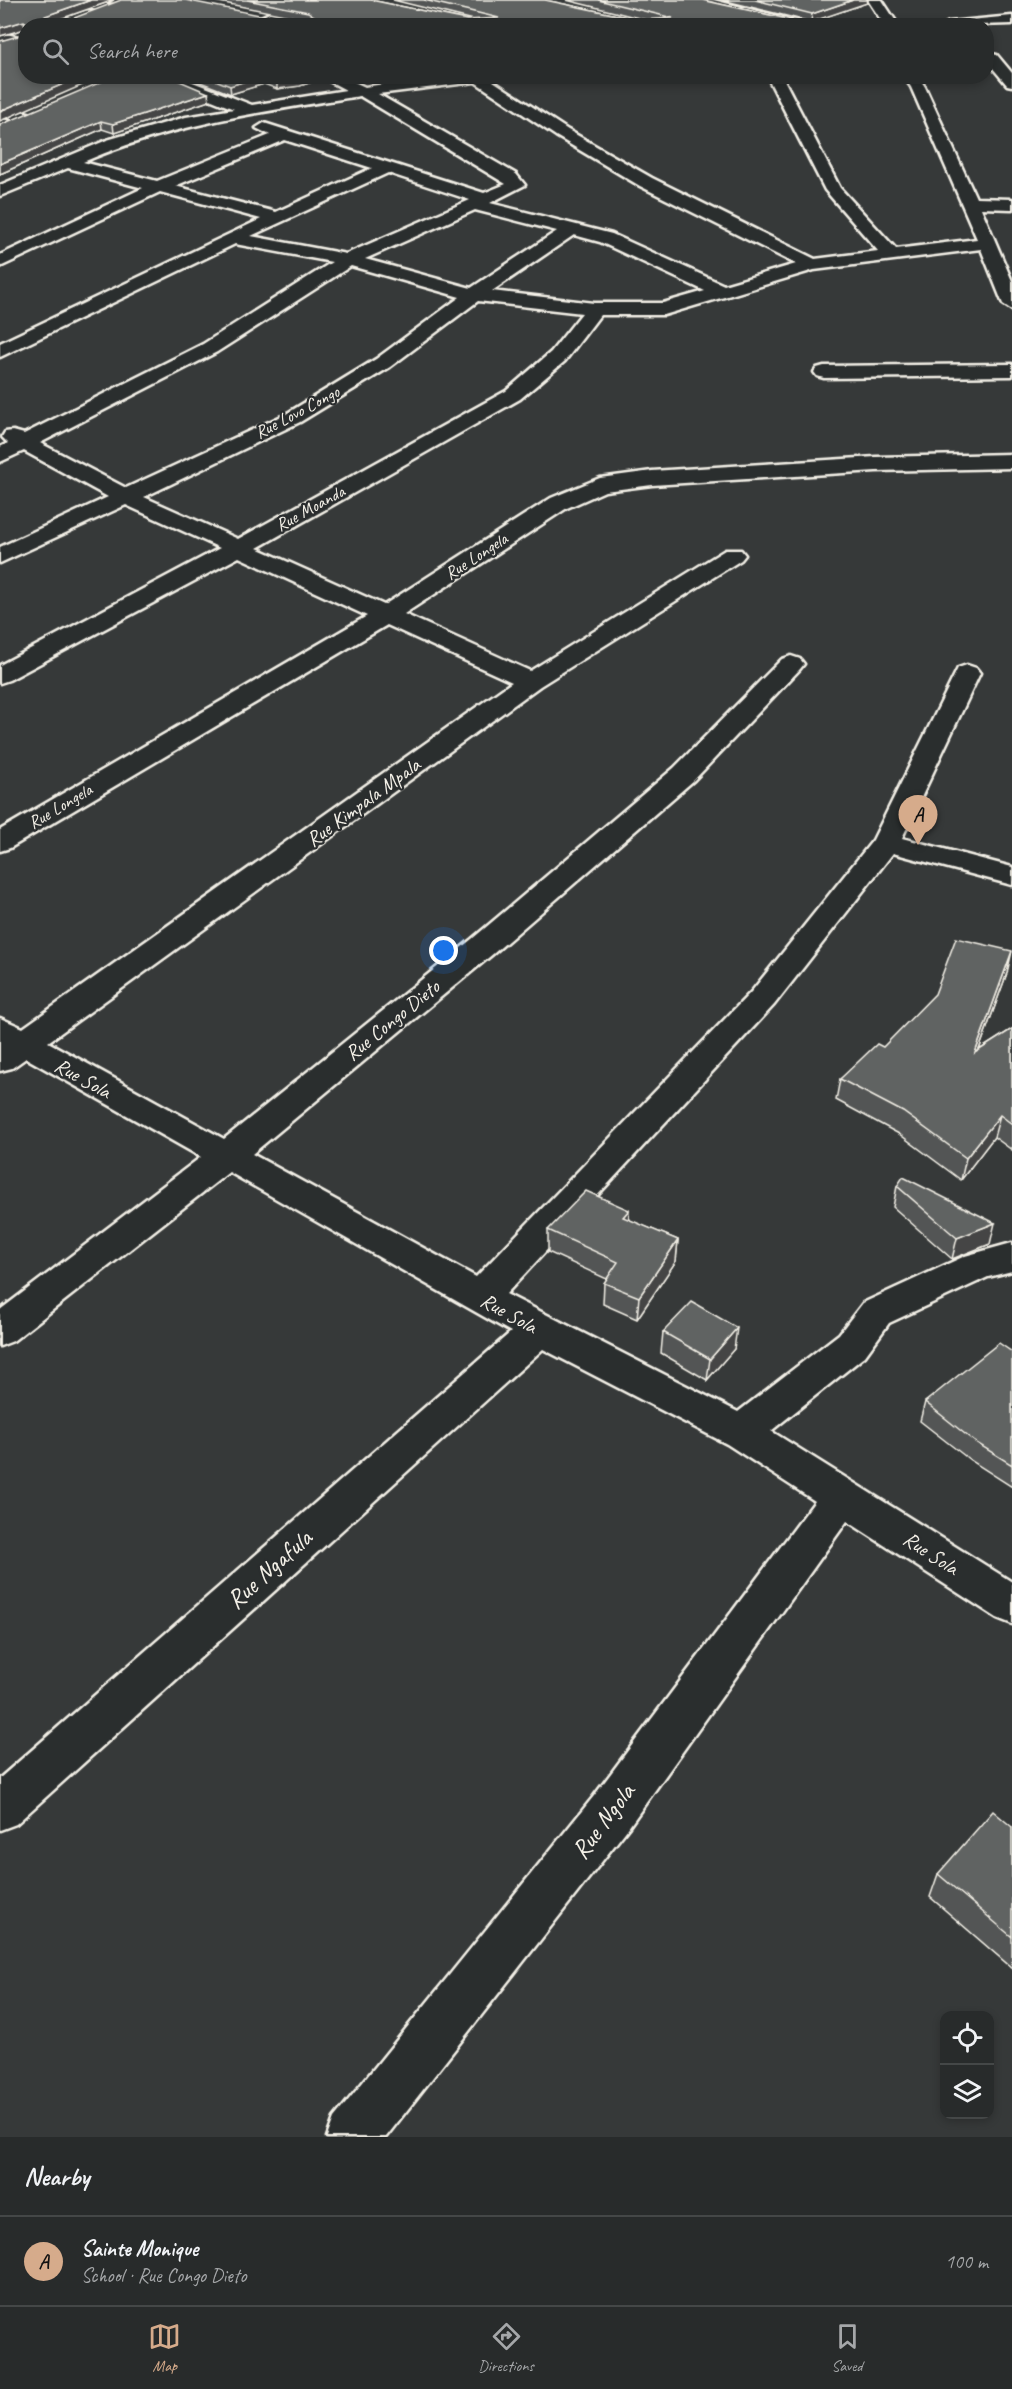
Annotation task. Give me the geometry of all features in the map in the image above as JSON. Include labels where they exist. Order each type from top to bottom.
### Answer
[{"type":"street","points":[[70,0],[107,8]]},
{"type":"street","points":[[256,18],[267,17],[311,0]]},
{"type":"street","points":[[695,0],[776,18]]},
{"type":"street","points":[[875,0],[887,18]]},
{"type":"street","points":[[77,18],[125,3]]},
{"type":"street","points":[[267,17],[272,18]]},
{"type":"street","points":[[994,22],[1012,20]]},
{"type":"street","points":[[0,26],[18,31]]},
{"type":"street","points":[[994,58],[1012,57]]},
{"type":"street","points":[[994,63],[1012,82]]},
{"type":"street","points":[[186,84],[206,90],[250,110]]},
{"type":"street","points":[[0,455],[210,348],[348,260],[517,184],[362,91],[346,84]]},
{"type":"street","points":[[0,191],[65,162],[152,130],[221,115],[412,84]]},
{"type":"street","points":[[487,84],[562,133],[646,182],[812,265]]},
{"type":"street","points":[[778,84],[833,190],[891,255]]},
{"type":"street","points":[[916,84],[988,243],[1012,304]]},
{"type":"street","points":[[0,111],[32,115],[0,129]]},
{"type":"street","points":[[221,115],[286,134],[479,201],[620,243],[723,292]]},
{"type":"street","points":[[0,262],[160,186],[286,134]]},
{"type":"street","points":[[65,162],[278,218]]},
{"type":"street","points":[[0,351],[233,238],[386,168]]},
{"type":"street","points":[[970,203],[1012,204]]},
{"type":"street","name":"Rue Lovo Congo","points":[[0,556],[293,418],[383,363],[474,295],[572,230]]},
{"type":"street","points":[[233,238],[348,260],[474,295],[594,309],[647,311],[664,309],[812,265],[988,243]]},
{"type":"street","name":"Rue Moanda","points":[[0,675],[239,548],[513,395],[552,364],[583,331],[594,309]]},
{"type":"street","points":[[824,372],[1012,370]]},
{"type":"street","points":[[0,431],[27,443],[124,496],[531,681]]},
{"type":"street","name":"Rue Longela","points":[[0,842],[387,614],[559,503],[600,485],[661,478],[876,464],[1012,461]]},
{"type":"street","name":"Rue Kimpala Mpala","points":[[8,1045],[531,681],[733,555]]},
{"type":"street","name":"Rue Congo Dieto","points":[[0,1331],[225,1157],[483,946],[684,774],[791,664]]},
{"type":"street","points":[[480,1298],[763,998],[886,842],[967,673]]},
{"type":"street","points":[[886,842],[1012,876]]},
{"type":"street","name":"Rue Sola","points":[[8,1045],[225,1157],[539,1330],[741,1432],[1012,1605]]},
{"type":"street","points":[[741,1432],[852,1345],[876,1313],[978,1266],[1012,1257]]},
{"type":"street","name":"Rue Ngafula","points":[[0,1808],[539,1330]]},
{"type":"street","name":"Rue Ngola","points":[[353,2137],[611,1812],[842,1496]]},
{"type":"building","points":[[0,0],[91,0],[44,18],[18,18],[18,23],[0,28]]},
{"type":"building","points":[[121,0],[185,0],[274,18],[74,18]]},
{"type":"building","points":[[247,0],[371,0],[457,18],[317,18],[308,12]]},
{"type":"building","points":[[424,0],[545,0],[631,18],[499,18]]},
{"type":"building","points":[[598,0],[702,0],[783,18],[673,18]]},
{"type":"building","points":[[755,0],[853,0],[812,14]]},
{"type":"building","points":[[18,36],[18,84],[63,84],[0,111],[0,41]]},
{"type":"building","points":[[96,84],[187,84],[208,93],[113,124],[101,121],[0,164],[0,125]]},
{"type":"building","points":[[956,938],[1012,951],[975,1053],[1012,1029],[1012,1124],[1000,1115],[966,1158],[903,1112],[840,1079],[877,1044],[883,1047],[935,994]]},
{"type":"building","points":[[903,1177],[995,1223],[957,1238],[897,1186]]},
{"type":"building","points":[[586,1191],[629,1210],[623,1217],[678,1240],[639,1297],[604,1283],[618,1262],[548,1230]]},
{"type":"building","points":[[692,1302],[737,1328],[710,1359],[663,1332]]},
{"type":"building","points":[[999,1343],[1012,1352],[1012,1465],[975,1442],[925,1402]]},
{"type":"building","points":[[993,1811],[1012,1827],[1012,1937],[938,1874]]},
{"type":"place","name":"Sainte Monique","points":[[918,845]]}]
